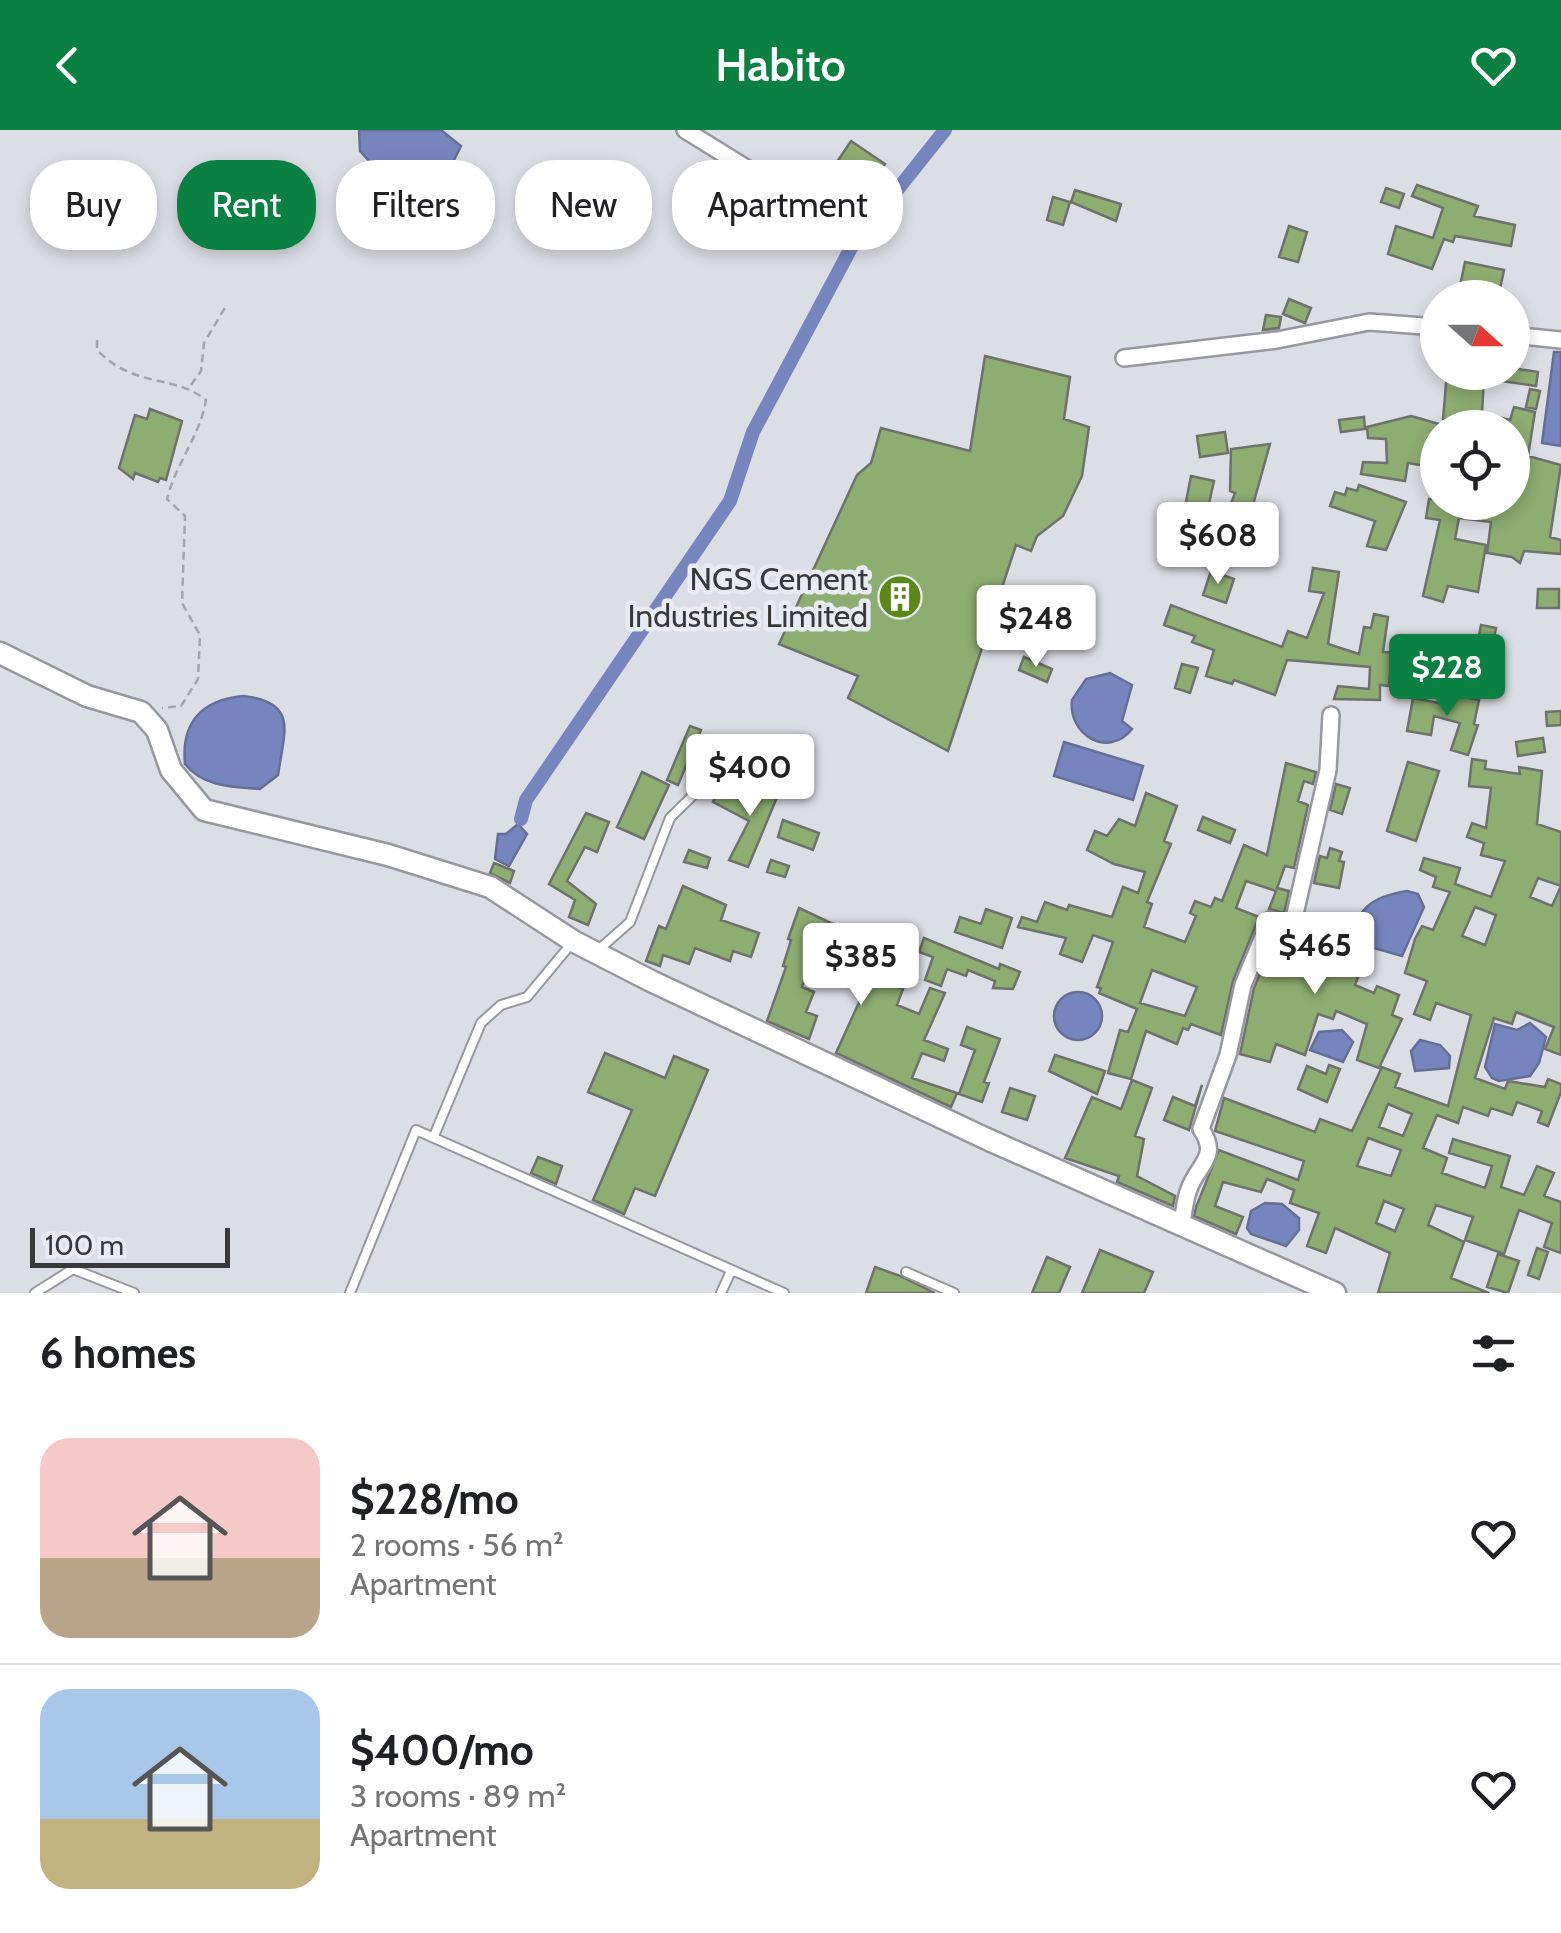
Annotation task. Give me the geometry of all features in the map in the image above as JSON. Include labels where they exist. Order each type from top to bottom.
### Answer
[{"type":"street","points":[[685,130],[734,160]]},
{"type":"street","points":[[1124,358],[1277,340],[1370,322],[1420,326]]},
{"type":"street","points":[[1530,337],[1561,340]]},
{"type":"street","points":[[0,653],[87,696],[141,712],[158,730],[170,770],[204,810],[388,855],[490,887],[596,952],[989,1140],[1182,1222],[1335,1293]]},
{"type":"street","points":[[1182,1222],[1190,1184],[1209,1156],[1210,1146],[1201,1130],[1228,1054],[1244,985],[1270,920],[1292,927],[1302,898],[1306,861],[1328,770],[1331,715]]},
{"type":"lane","points":[[596,952],[630,922],[670,818],[692,795],[744,745],[784,756]]},
{"type":"lane","points":[[434,1136],[481,1023],[501,1005],[528,997],[574,941]]},
{"type":"lane","points":[[350,1293],[416,1130],[518,1179],[784,1293]]},
{"type":"lane","points":[[34,1293],[73,1269],[134,1293]]},
{"type":"lane","points":[[721,1293],[731,1270]]},
{"type":"lane","points":[[906,1272],[954,1293]]},
{"type":"path","points":[[190,387],[201,371],[204,343],[226,306]]},
{"type":"path","points":[[97,340],[96,350],[112,365],[137,378],[190,387],[206,400],[202,424],[173,474],[167,498],[185,516],[182,603],[200,635],[198,679],[181,706],[141,712]]},
{"type":"water","points":[[359,130],[441,130],[461,146],[454,160],[368,160],[360,151]]},
{"type":"water","points":[[1554,352],[1561,352],[1561,446],[1542,443]]},
{"type":"water","points":[[1110,673],[1132,685],[1122,721],[1132,729],[1122,738],[1101,742],[1076,724],[1072,700],[1086,679]]},
{"type":"water","points":[[243,696],[273,705],[284,722],[278,775],[260,789],[210,781],[185,764],[187,736],[197,716],[216,702]]},
{"type":"water","points":[[1064,742],[1143,766],[1133,800],[1054,776]]},
{"type":"water","points":[[518,824],[527,834],[509,866],[495,859],[498,834],[506,834]]},
{"type":"water","points":[[1407,891],[1418,894],[1424,907],[1402,956],[1363,945],[1358,922],[1361,914],[1375,901]]},
{"type":"water","points":[[1078,992],[1095,999],[1102,1016],[1095,1033],[1078,1040],[1061,1033],[1054,1016],[1061,999]]},
{"type":"water","points":[[1530,1023],[1546,1037],[1539,1063],[1530,1076],[1499,1081],[1492,1078],[1485,1067],[1495,1024],[1517,1030]]},
{"type":"water","points":[[1342,1030],[1353,1042],[1343,1062],[1310,1050],[1319,1032]]},
{"type":"water","points":[[1420,1040],[1440,1045],[1450,1056],[1449,1068],[1415,1071],[1411,1051]]},
{"type":"water","points":[[1265,1203],[1282,1204],[1299,1218],[1299,1230],[1286,1246],[1251,1234],[1247,1228],[1251,1211]]},
{"type":"building","points":[[851,141],[879,160],[838,160]]},
{"type":"building","points":[[1417,185],[1478,206],[1474,216],[1515,225],[1511,246],[1455,236],[1453,242],[1444,239],[1432,269],[1388,254],[1396,226],[1433,238],[1443,208],[1412,196]]},
{"type":"building","points":[[1386,188],[1404,194],[1399,208],[1381,202]]},
{"type":"building","points":[[1075,190],[1121,204],[1116,221],[1071,202]]},
{"type":"building","points":[[1053,197],[1070,202],[1063,225],[1047,220]]},
{"type":"building","points":[[1289,226],[1307,232],[1298,262],[1279,257]]},
{"type":"building","points":[[1465,262],[1504,270],[1502,280],[1461,280]]},
{"type":"building","points":[[1289,299],[1311,308],[1305,323],[1283,314]]},
{"type":"building","points":[[1266,315],[1281,317],[1279,328],[1263,330]]},
{"type":"building","name":"NGS Cement Industries Limited","points":[[985,356],[1070,377],[1064,419],[1089,427],[1082,476],[1063,516],[1037,536],[1031,551],[1016,545],[948,751],[848,698],[858,676],[779,644],[857,475],[871,463],[881,428],[970,451]]},
{"type":"building","points":[[1530,371],[1538,372],[1536,386],[1530,385]]},
{"type":"building","points":[[1530,389],[1540,391],[1536,409],[1526,407]]},
{"type":"building","points":[[1445,390],[1483,390],[1482,410],[1444,410]]},
{"type":"building","points":[[150,409],[182,421],[166,480],[160,478],[158,482],[135,473],[133,479],[119,468],[135,415],[147,419]]},
{"type":"building","points":[[1530,411],[1535,412],[1530,443]]},
{"type":"building","points":[[1411,416],[1420,419],[1420,465],[1408,463],[1405,481],[1361,474],[1363,462],[1387,463],[1386,439],[1368,438],[1367,427]]},
{"type":"building","points":[[1364,417],[1365,429],[1341,432],[1339,420]]},
{"type":"building","points":[[1225,432],[1228,453],[1200,457],[1197,436]]},
{"type":"building","points":[[1270,444],[1251,512],[1247,511],[1239,530],[1223,524],[1235,493],[1230,491],[1231,449]]},
{"type":"building","points":[[1530,457],[1561,465],[1550,537],[1561,540],[1561,554],[1524,551],[1520,563],[1512,557],[1487,553],[1491,522],[1475,520],[1530,520]]},
{"type":"building","points":[[1191,476],[1214,481],[1206,517],[1184,512]]},
{"type":"building","points":[[1359,485],[1406,502],[1386,550],[1367,546],[1375,521],[1330,506],[1335,492],[1345,495],[1347,488],[1357,491]]},
{"type":"building","points":[[1440,520],[1459,520],[1455,539],[1486,545],[1478,592],[1448,586],[1443,602],[1423,596]]},
{"type":"building","points":[[1313,568],[1339,572],[1328,644],[1359,654],[1364,627],[1371,628],[1374,614],[1388,617],[1383,652],[1408,653],[1407,674],[1390,673],[1389,686],[1380,685],[1380,700],[1334,699],[1338,686],[1369,689],[1370,667],[1287,660],[1275,695],[1234,680],[1232,684],[1206,676],[1214,650],[1192,642],[1195,636],[1164,625],[1171,605],[1282,647],[1288,631],[1307,638],[1324,593],[1309,591]]},
{"type":"building","points":[[1211,571],[1234,579],[1226,603],[1203,595]]},
{"type":"building","points":[[1538,589],[1559,589],[1559,608],[1537,608]]},
{"type":"building","points":[[1481,625],[1496,628],[1492,649],[1477,646]]},
{"type":"building","points":[[1024,657],[1052,669],[1047,682],[1019,670]]},
{"type":"building","points":[[1182,664],[1198,668],[1190,693],[1175,688]]},
{"type":"building","points":[[1447,694],[1479,700],[1474,724],[1478,725],[1468,755],[1451,750],[1460,723],[1434,716],[1431,735],[1407,731],[1413,698],[1444,704]]},
{"type":"building","points":[[1561,711],[1561,725],[1547,726],[1546,712]]},
{"type":"building","points":[[690,726],[701,730],[678,785],[667,780]]},
{"type":"building","points":[[1543,738],[1545,752],[1518,756],[1516,742]]},
{"type":"building","points":[[1472,759],[1486,761],[1485,769],[1520,774],[1519,767],[1542,771],[1537,824],[1561,832],[1561,886],[1561,1055],[1545,1049],[1554,1027],[1516,1012],[1512,1024],[1494,1018],[1475,1078],[1505,1089],[1508,1081],[1545,1087],[1548,1079],[1561,1084],[1561,1092],[1548,1126],[1538,1122],[1542,1111],[1517,1102],[1512,1115],[1491,1108],[1488,1116],[1463,1107],[1458,1123],[1437,1115],[1423,1148],[1447,1158],[1442,1173],[1485,1188],[1492,1166],[1449,1153],[1453,1139],[1510,1156],[1501,1187],[1524,1195],[1537,1166],[1554,1173],[1544,1196],[1561,1202],[1561,1253],[1544,1247],[1552,1223],[1519,1210],[1504,1254],[1465,1240],[1473,1217],[1436,1205],[1428,1225],[1464,1242],[1451,1278],[1489,1293],[1378,1293],[1390,1253],[1335,1228],[1326,1253],[1307,1246],[1319,1213],[1290,1203],[1294,1190],[1267,1179],[1261,1192],[1223,1182],[1215,1206],[1243,1217],[1236,1234],[1194,1216],[1219,1150],[1298,1180],[1304,1161],[1215,1131],[1224,1098],[1315,1132],[1320,1119],[1352,1131],[1382,1067],[1400,1074],[1395,1087],[1448,1106],[1471,1015],[1436,1003],[1430,1020],[1414,1014],[1427,981],[1405,973],[1422,926],[1433,930],[1450,892],[1433,887],[1436,877],[1420,870],[1424,858],[1460,868],[1455,884],[1491,897],[1505,861],[1481,855],[1484,843],[1467,837],[1472,823],[1486,828],[1491,788],[1469,786]],"holes":[[[1538,878],[1561,886],[1552,906],[1530,897]],[[1475,907],[1496,915],[1485,945],[1462,936]],[[1388,1104],[1412,1114],[1403,1136],[1379,1127]],[[1368,1138],[1401,1150],[1391,1176],[1357,1166]],[[1384,1201],[1404,1209],[1395,1231],[1376,1223]]]},
{"type":"building","points":[[1408,762],[1439,771],[1416,841],[1387,831]]},
{"type":"building","points":[[1286,763],[1316,772],[1313,784],[1304,781],[1298,801],[1308,805],[1294,868],[1285,866],[1277,888],[1289,891],[1284,913],[1269,909],[1276,891],[1246,881],[1236,908],[1259,917],[1233,981],[1221,1035],[1191,1024],[1188,1030],[1183,1028],[1177,1044],[1146,1031],[1131,1079],[1108,1073],[1120,1030],[1128,1032],[1137,1009],[1099,993],[1101,988],[1097,987],[1113,942],[1093,935],[1082,962],[1060,954],[1066,938],[1018,927],[1022,917],[1037,922],[1045,902],[1067,910],[1069,905],[1112,917],[1123,887],[1138,893],[1145,872],[1114,864],[1087,850],[1095,831],[1107,836],[1119,819],[1135,826],[1146,793],[1177,806],[1164,841],[1171,844],[1147,902],[1152,904],[1144,927],[1185,942],[1196,916],[1190,913],[1195,901],[1211,907],[1215,898],[1222,901],[1244,845],[1267,855]],"holes":[[[1152,970],[1197,987],[1185,1016],[1140,1003]]]},
{"type":"building","points":[[642,772],[669,785],[644,839],[617,827]]},
{"type":"building","points":[[755,784],[780,790],[748,867],[729,860],[749,821],[713,802],[718,791],[748,802]]},
{"type":"building","points":[[1336,784],[1350,788],[1342,814],[1330,810]]},
{"type":"building","points":[[586,813],[609,822],[597,852],[585,847],[567,881],[596,904],[588,925],[569,917],[575,900],[549,884]]},
{"type":"building","points":[[1203,817],[1235,830],[1230,843],[1198,830]]},
{"type":"building","points":[[783,820],[819,833],[813,850],[778,837]]},
{"type":"building","points":[[1330,848],[1342,852],[1339,888],[1314,883],[1320,856],[1327,858]]},
{"type":"building","points":[[689,850],[710,858],[707,868],[684,862]]},
{"type":"building","points":[[771,860],[789,866],[785,877],[767,872]]},
{"type":"building","points":[[494,863],[514,871],[510,883],[490,873]]},
{"type":"building","points":[[683,886],[726,905],[721,920],[759,933],[751,957],[733,951],[730,961],[695,948],[689,964],[663,955],[660,966],[646,961],[659,926],[666,929]]},
{"type":"building","points":[[799,908],[848,931],[845,939],[861,948],[901,963],[892,985],[903,989],[897,1005],[919,1014],[930,988],[945,993],[924,1040],[948,1049],[944,1061],[922,1053],[912,1078],[957,1093],[951,1107],[836,1053],[871,976],[841,964],[845,952],[816,944],[802,987],[814,992],[806,1012],[817,1016],[809,1039],[767,1021],[786,967],[783,966],[791,940],[788,939]]},
{"type":"building","points":[[986,909],[1012,918],[1002,948],[955,932],[960,917],[981,924]]},
{"type":"building","points":[[1306,918],[1351,937],[1343,957],[1363,964],[1355,985],[1374,993],[1377,986],[1399,995],[1392,1015],[1402,1019],[1379,1068],[1357,1060],[1367,1024],[1336,1011],[1333,1019],[1318,1014],[1305,1055],[1276,1044],[1270,1062],[1240,1054],[1254,988],[1276,934],[1296,938]]},
{"type":"building","points":[[924,938],[999,969],[1000,964],[1020,972],[1013,989],[993,988],[995,981],[968,970],[966,976],[947,969],[941,986],[925,980],[933,957],[919,952]]},
{"type":"building","points":[[967,1027],[1000,1039],[984,1082],[989,1083],[982,1102],[959,1094],[975,1050],[961,1045]]},
{"type":"building","points":[[605,1053],[665,1078],[674,1056],[708,1070],[655,1196],[635,1188],[624,1214],[593,1200],[632,1110],[588,1092]]},
{"type":"building","points":[[1055,1055],[1105,1071],[1097,1094],[1049,1071]]},
{"type":"building","points":[[1329,1065],[1340,1069],[1327,1102],[1298,1089],[1307,1066],[1326,1074]]},
{"type":"building","points":[[1132,1080],[1152,1088],[1135,1136],[1144,1139],[1137,1176],[1175,1196],[1173,1206],[1117,1182],[1119,1176],[1065,1158],[1092,1097],[1121,1109]]},
{"type":"building","points":[[1202,1085],[1189,1130],[1164,1120],[1173,1097],[1195,1106]]},
{"type":"building","points":[[1010,1088],[1035,1096],[1027,1120],[1002,1112]]},
{"type":"building","points":[[538,1157],[562,1166],[556,1184],[531,1173]]},
{"type":"building","points":[[1537,1248],[1548,1252],[1539,1279],[1528,1275]]},
{"type":"building","points":[[1100,1250],[1153,1272],[1144,1293],[1082,1293]]},
{"type":"building","points":[[1498,1254],[1519,1261],[1508,1293],[1487,1287]]},
{"type":"building","points":[[1047,1257],[1070,1267],[1059,1293],[1032,1293]]},
{"type":"building","points":[[875,1267],[900,1276],[935,1293],[866,1293]]},
{"type":"waterway","points":[[521,819],[526,800],[730,501],[753,432],[851,248],[945,130]]},
{"type":"place","name":"NGS Cement Industries Limited","points":[[900,597]]}]
